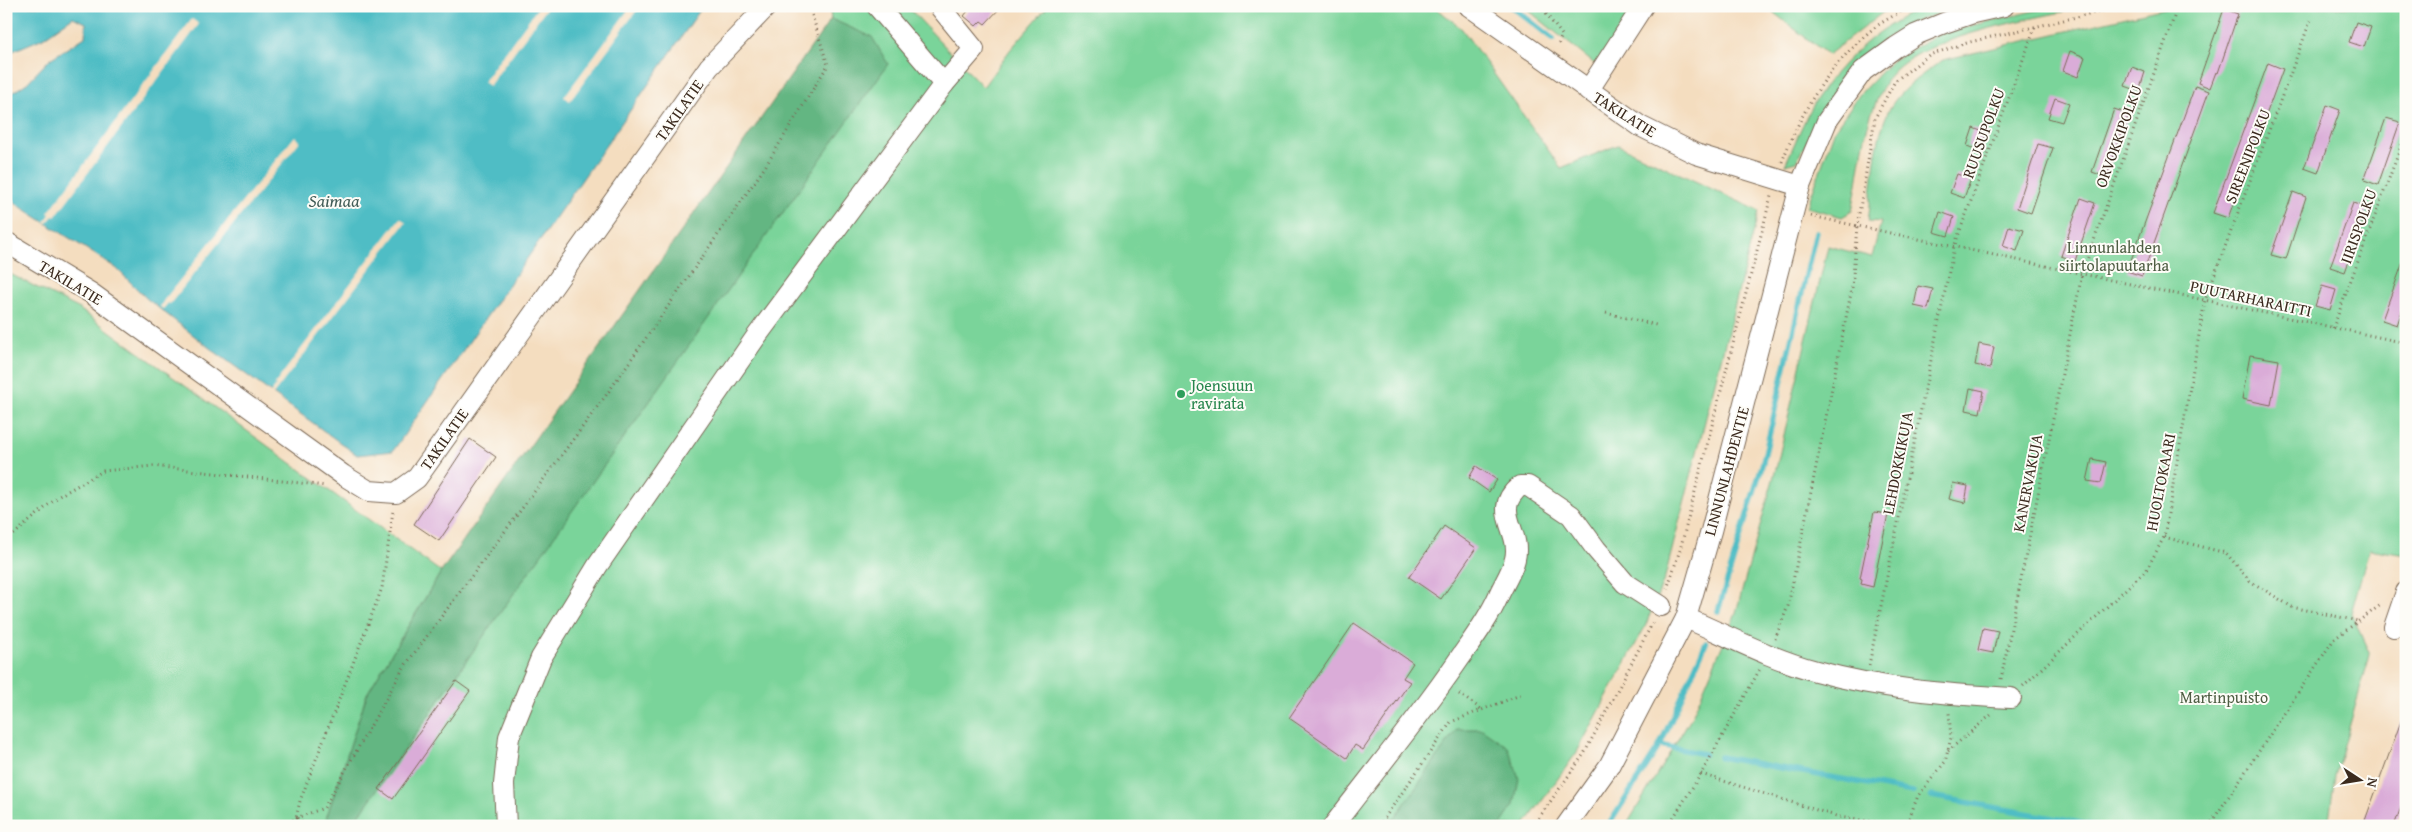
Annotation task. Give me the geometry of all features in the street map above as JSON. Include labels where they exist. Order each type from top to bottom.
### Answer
[{"type":"street","name":"TAKILATIE","points":[[6,242],[91,293],[343,475],[369,491],[396,493],[417,478],[710,68],[767,6]]},
{"type":"street","points":[[877,6],[944,84]]},
{"type":"street","points":[[506,826],[504,784],[509,737],[541,658],[598,565],[750,345],[944,84],[974,49],[939,6]]},
{"type":"street","name":"TAKILATIE","points":[[1469,6],[1640,126],[1696,154],[1800,186]]},
{"type":"street","points":[[1588,91],[1642,6]]},
{"type":"street","name":"LINNUNLAHDENTIE","points":[[1566,826],[1609,766],[1686,618],[1711,531],[1800,186],[1823,129],[1841,98],[1863,71],[1915,35],[1973,13],[2004,6]]},
{"type":"street","points":[[1333,826],[1440,687],[1491,614],[1516,559],[1515,538],[1506,506],[1511,494],[1520,486],[1528,486],[1572,515],[1596,549],[1625,583],[1661,606]]},
{"type":"street","points":[[2394,626],[2398,596]]},
{"type":"street","points":[[1686,618],[1769,654],[1814,671],[1866,683],[1925,693],[2004,698]]},
{"type":"path","points":[[285,826],[296,818],[324,808],[404,667],[607,394],[765,167],[828,65],[808,6]]},
{"type":"path","points":[[1540,6],[1562,35],[1548,62]]},
{"type":"path","points":[[1533,826],[1584,754],[1661,606],[1680,550],[1776,178],[1796,124],[1823,79],[1869,32],[1910,6]]},
{"type":"path","points":[[1668,826],[1701,774],[1769,654],[1788,606],[1852,288],[1857,226],[1875,118],[1895,81],[1930,55],[1970,42],[2123,6]]},
{"type":"path","name":"ORVOKKIPOLKU","points":[[2082,274],[2178,6]]},
{"type":"path","name":"SIREENIPOLKU","points":[[2204,300],[2311,19]]},
{"type":"path","name":"RUUSUPOLKU","points":[[1954,247],[2035,27]]},
{"type":"path","name":"IIRISPOLKU","points":[[2334,328],[2406,133]]},
{"type":"path","name":"PUUTARHARAITTI","points":[[1793,212],[2406,343]]},
{"type":"path","name":"LEHDOKKIKUJA","points":[[1866,683],[1954,247]]},
{"type":"path","name":"KANERVAKUJA","points":[[2004,698],[2082,274]]},
{"type":"path","name":"HUOLTOKAARI","points":[[1948,751],[2147,569],[2164,537],[2204,300]]},
{"type":"path","points":[[1606,313],[1656,325]]},
{"type":"path","points":[[6,541],[59,496],[103,471],[153,466],[332,487]]},
{"type":"path","points":[[294,826],[306,784],[382,588],[396,493]]},
{"type":"path","points":[[2164,537],[2226,553],[2250,581],[2292,607],[2358,622]]},
{"type":"path","points":[[2209,826],[2334,639],[2398,596]]},
{"type":"path","points":[[1914,826],[1909,818],[1918,796],[1945,762],[1951,738],[1950,713],[1925,693]]},
{"type":"path","points":[[1459,694],[1482,710]]},
{"type":"path","points":[[1378,826],[1451,722],[1520,695]]},
{"type":"path","points":[[1701,774],[1839,817],[1905,826]]},
{"type":"path","points":[[296,818],[299,826]]},
{"type":"path","points":[[296,818],[306,826]]},
{"type":"green space","name":"Joensuun ravirata","points":[[831,6],[907,6],[983,87],[1010,50],[1048,6],[1434,6],[1462,29],[1561,168],[1618,145],[1759,211],[1665,577],[1645,627],[1577,752],[1524,826],[348,826],[358,817],[830,33]]},
{"type":"green space","points":[[1523,6],[1637,6],[1597,66]]},
{"type":"green space","points":[[1765,6],[1891,6],[1828,55]]},
{"type":"green space","points":[[1928,6],[1961,6],[1911,24],[1872,50],[1842,83],[1829,102],[1796,162],[1785,165],[1811,109],[1824,87],[1849,58],[1896,21]]},
{"type":"green space","points":[[2054,6],[2090,6],[1982,30],[1953,39],[1905,62],[1886,81],[1871,115],[1852,211],[1842,217],[1807,207],[1835,129],[1860,94],[1890,62],[1941,33]]},
{"type":"green space","name":"Linnunlahden siirtolapuutarha","points":[[2174,6],[2406,7],[2406,555],[2369,549],[2351,613],[2370,655],[2335,776],[2328,826],[1626,826],[1692,716],[1735,616],[1777,465],[1828,246],[1872,257],[1881,222],[1868,221],[1874,166],[1879,138],[1892,104],[1912,83],[1943,60]]},
{"type":"green space","points":[[831,19],[872,37],[888,64],[358,817],[348,826],[331,826],[325,822],[367,694],[441,572]]},
{"type":"green space","points":[[6,272],[78,308],[441,572],[367,694],[325,822],[331,826],[6,826]]},
{"type":"green space","points":[[1457,729],[1482,729],[1508,747],[1519,778],[1514,805],[1500,826],[1389,826]]},
{"type":"water","name":"Saimaa","points":[[6,6],[703,6],[393,451],[357,455],[211,349],[146,298],[116,268],[18,205],[9,196],[6,196],[6,97],[27,83],[50,59],[85,37],[86,23],[73,17],[43,38],[6,54]]},
{"type":"pier","points":[[539,6],[548,6],[489,86],[483,82]]},
{"type":"pier","points":[[631,6],[640,6],[570,101],[564,97]]},
{"type":"pier","points":[[192,19],[199,24],[55,217],[53,216],[47,223],[45,222],[50,214],[48,213]]},
{"type":"pier","points":[[295,136],[300,141],[170,304],[168,303],[163,309],[160,307],[164,300]]},
{"type":"pier","points":[[400,218],[406,222],[272,396],[270,394],[276,386],[274,385]]},
{"type":"building","points":[[961,6],[1002,6],[985,24],[981,21],[976,26],[964,16],[968,11]]},
{"type":"building","points":[[2224,9],[2238,14],[2218,73],[2216,72],[2210,88],[2198,83]]},
{"type":"building","points":[[2356,22],[2371,27],[2364,47],[2349,42]]},
{"type":"building","points":[[2070,51],[2085,57],[2078,77],[2063,71]]},
{"type":"building","points":[[2268,63],[2283,69],[2228,218],[2213,213]]},
{"type":"building","points":[[2132,67],[2145,72],[2139,91],[2125,86]]},
{"type":"building","points":[[2195,86],[2209,91],[2142,276],[2127,271]]},
{"type":"building","points":[[2055,98],[2069,103],[2062,122],[2048,118]]},
{"type":"building","points":[[2327,105],[2340,110],[2318,173],[2304,168]]},
{"type":"building","points":[[2114,109],[2129,114],[2106,177],[2092,172]]},
{"type":"building","points":[[2386,118],[2400,122],[2378,185],[2364,180]]},
{"type":"building","points":[[1973,128],[1986,133],[1980,151],[1967,146]]},
{"type":"building","points":[[2038,144],[2053,148],[2031,213],[2017,208]]},
{"type":"building","points":[[1957,174],[1971,179],[1964,198],[1950,193]]},
{"type":"building","points":[[2293,192],[2306,197],[2286,259],[2271,255]]},
{"type":"building","points":[[2081,198],[2095,203],[2075,261],[2061,256]]},
{"type":"building","points":[[2353,203],[2368,208],[2345,272],[2330,267]]},
{"type":"building","points":[[1940,212],[1954,217],[1948,236],[1934,232]]},
{"type":"building","points":[[2009,226],[2024,230],[2017,251],[2003,246]]},
{"type":"building","points":[[2403,262],[2406,263],[2406,300],[2397,325],[2382,320]]},
{"type":"building","points":[[1918,286],[1933,289],[1928,309],[1914,306]]},
{"type":"building","points":[[2322,286],[2336,290],[2330,310],[2315,306]]},
{"type":"building","points":[[1979,344],[1994,347],[1990,368],[1975,365]]},
{"type":"building","points":[[2250,355],[2279,360],[2271,405],[2242,399]]},
{"type":"building","points":[[1970,388],[1984,391],[1980,413],[1966,410]]},
{"type":"building","points":[[470,439],[496,457],[439,541],[414,524]]},
{"type":"building","points":[[2092,459],[2106,462],[2101,483],[2087,481]]},
{"type":"building","points":[[1476,466],[1497,480],[1489,492],[1469,478]]},
{"type":"building","points":[[1953,483],[1968,486],[1965,503],[1949,499]]},
{"type":"building","points":[[1874,512],[1888,514],[1873,587],[1861,584],[1862,579],[1860,578]]},
{"type":"building","points":[[1444,526],[1476,548],[1441,599],[1409,577]]},
{"type":"building","points":[[1354,623],[1413,663],[1403,678],[1410,682],[1363,750],[1355,745],[1347,758],[1289,718]]},
{"type":"building","points":[[1983,628],[1998,631],[1993,653],[1978,650]]},
{"type":"building","points":[[456,681],[470,691],[393,799],[379,789]]},
{"type":"building","points":[[2404,713],[2406,713],[2406,794],[2394,826],[2363,826]]},
{"type":"waterway","points":[[1511,6],[1553,39]]},
{"type":"waterway","points":[[1718,611],[1763,462],[1816,232]]},
{"type":"waterway","points":[[1704,754],[1660,745],[1706,643]]},
{"type":"waterway","points":[[1608,826],[1660,745]]},
{"type":"waterway","points":[[1720,757],[1913,792]]},
{"type":"waterway","points":[[1931,796],[2097,826]]},
{"type":"place","name":"Joensuun ravirata","points":[[1181,394]]},
{"type":"park label","name":"Martinpuisto","points":[[2224,697]]}]
